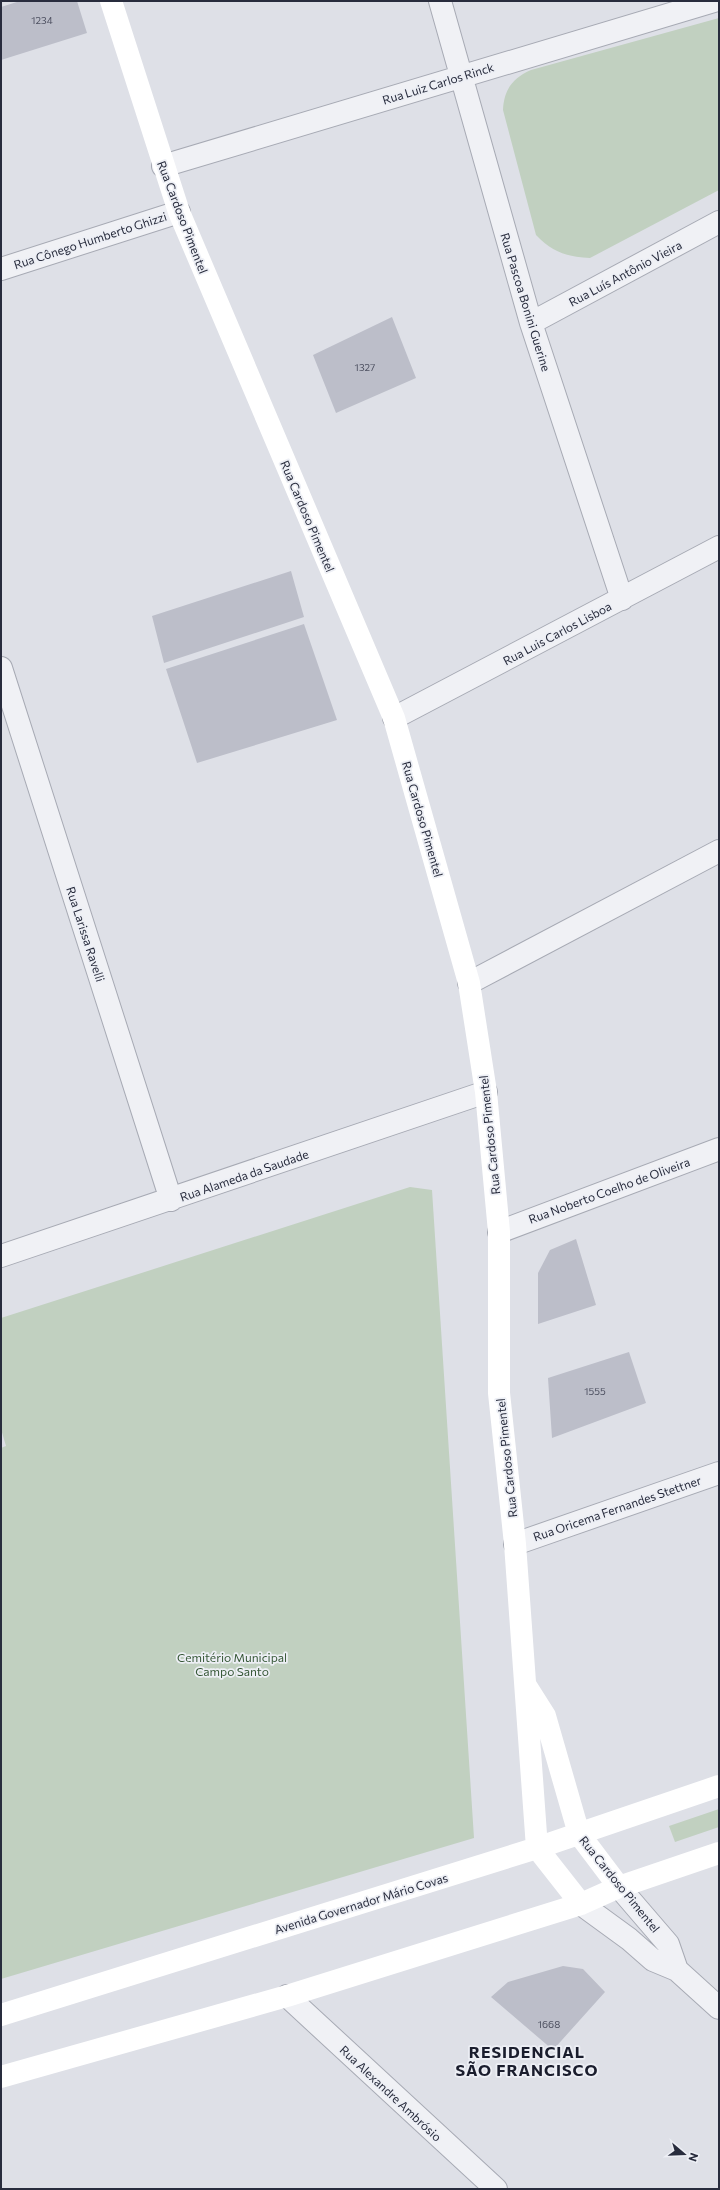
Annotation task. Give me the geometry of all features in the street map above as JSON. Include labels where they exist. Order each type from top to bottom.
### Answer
[{"type":"street","name":"Rua Cardoso Pimentel","points":[[111,1],[179,212],[394,718],[469,983],[486,1092],[499,1232],[499,1393],[515,1544],[537,1848],[581,1904],[629,1939],[653,1960],[677,1970],[719,2008]]},
{"type":"street","name":"Rua Pascoa Bonini Guerine","points":[[440,1],[531,323],[622,599]]},
{"type":"street","name":"Rua Luiz Carlos Rinck","points":[[163,166],[714,1]]},
{"type":"street","name":"Rua Cônego Humberto Ghizzi","points":[[1,269],[179,212]]},
{"type":"street","name":"Rua Luís Antônio Vieira","points":[[531,323],[719,222]]},
{"type":"street","name":"Rua Luis Carlos Lisboa","points":[[394,718],[719,547]]},
{"type":"street","name":"Rua Larissa Ravelli","points":[[1,668],[171,1200]]},
{"type":"street","points":[[469,983],[719,851]]},
{"type":"street","name":"Rua Alameda da Saudade","points":[[1,1256],[171,1200],[486,1092]]},
{"type":"street","name":"Rua Noberto Coelho de Oliveira","points":[[499,1232],[719,1149]]},
{"type":"street","name":"Rua Oricema Fernandes Stettner","points":[[515,1544],[719,1473]]},
{"type":"street","name":"Rua Cardoso Pimentel","points":[[525,1685],[545,1716],[579,1834],[619,1887],[668,1944],[677,1970]]},
{"type":"street","name":"Avenida Governador Mário Covas","points":[[1,2015],[537,1848],[719,1786]]},
{"type":"street","points":[[1,2077],[287,1996],[581,1904],[619,1887],[719,1852]]},
{"type":"street","name":"Rua Alexandre Ambrósio","points":[[287,1996],[496,2189]]},
{"type":"green space","points":[[719,18],[719,190],[590,258],[567,255],[548,246],[536,235],[503,110],[505,96],[514,81],[531,70]]},
{"type":"green space","name":"Cemitério Municipal Campo Santo","points":[[410,1187],[432,1190],[474,1838],[1,1979],[1,1448],[6,1446],[1,1429],[1,1318]]},
{"type":"green space","points":[[719,1809],[719,1827],[675,1842],[669,1826]]},
{"type":"building","points":[[20,1],[77,1],[87,33],[1,60],[1,7]]},
{"type":"building","points":[[392,317],[416,378],[336,413],[313,355]]},
{"type":"building","points":[[291,571],[304,617],[164,663],[152,616]]},
{"type":"building","points":[[304,624],[337,720],[197,763],[166,669]]},
{"type":"building","points":[[576,1239],[596,1305],[538,1324],[538,1273],[550,1250]]},
{"type":"building","points":[[629,1352],[646,1403],[552,1438],[548,1378]]},
{"type":"building","points":[[563,1966],[583,1969],[605,1992],[553,2050],[491,1997],[508,1982]]},
{"type":"district","name":"RESIDENCIAL SÃO FRANCISCO","points":[[527,2060]]}]
